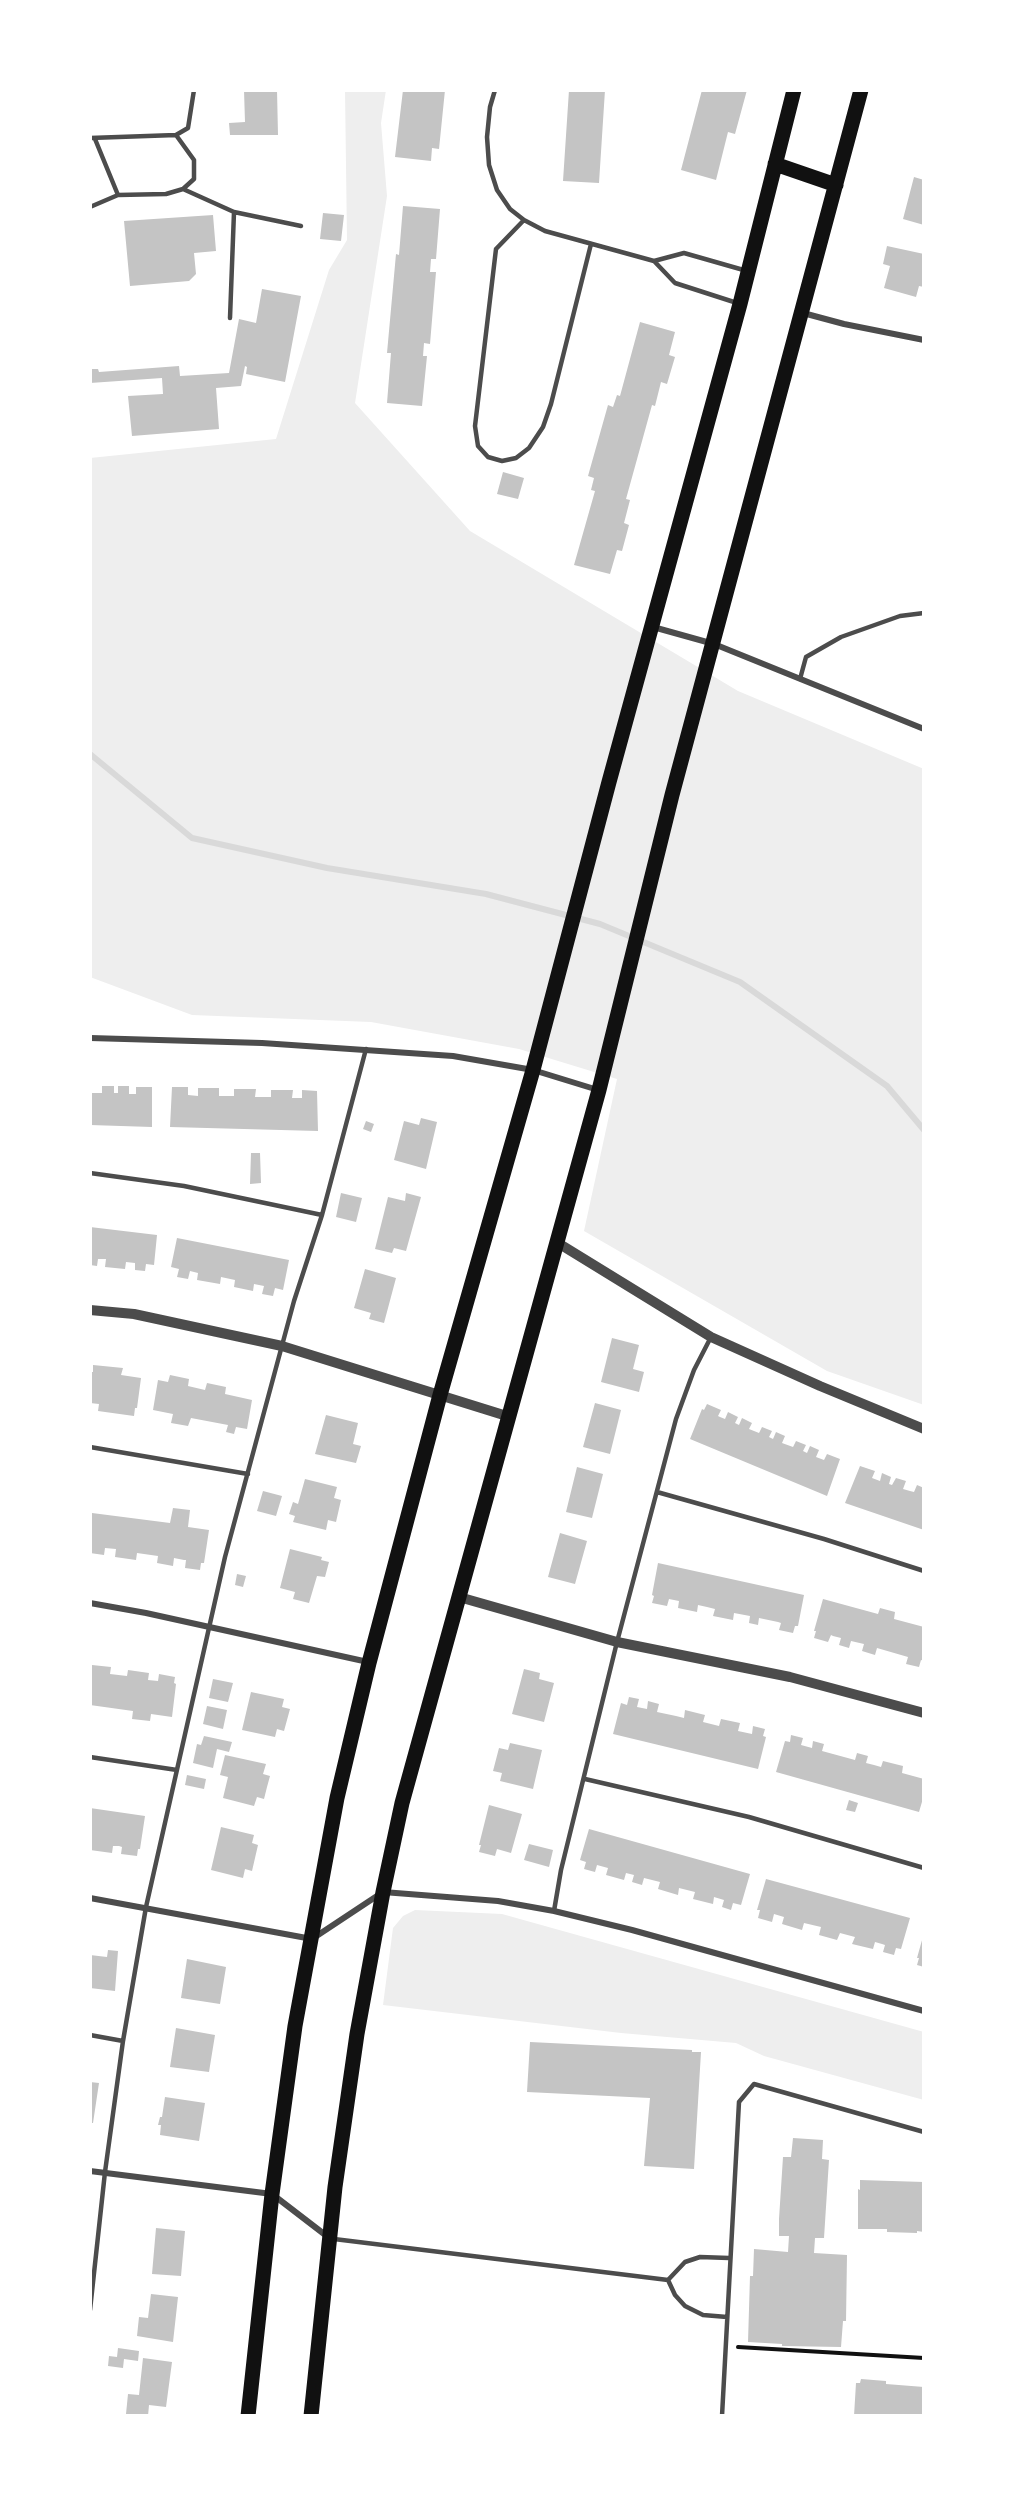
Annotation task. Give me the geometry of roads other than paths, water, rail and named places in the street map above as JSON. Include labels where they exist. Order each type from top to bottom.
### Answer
[{"type":"main road","points":[[248,2416],[272,2194],[296,2026],[337,1798],[369,1662],[440,1395],[533,1070],[740,304],[794,90]]},
{"type":"main road","points":[[311,2416],[335,2187],[357,2034],[402,1803],[599,1090],[672,795],[861,90]]},
{"type":"main road","points":[[775,164],[836,185]]},
{"type":"street","points":[[802,313],[924,340]]},
{"type":"street","points":[[652,627],[714,644],[924,729]]},
{"type":"street","points":[[90,1038],[261,1043],[453,1056],[533,1070],[599,1090]]},
{"type":"street","points":[[558,1243],[711,1337],[924,1429]]},
{"type":"street","points":[[90,1310],[134,1314],[282,1346],[510,1417]]},
{"type":"street","points":[[459,1597],[617,1642],[790,1677],[924,1713]]},
{"type":"street","points":[[90,1603],[369,1662]]},
{"type":"street","points":[[90,1898],[312,1939],[383,1892],[498,1901],[554,1911],[798,1975],[924,2011]]},
{"type":"street","points":[[90,2171],[272,2194],[331,2239]]},
{"type":"lane","points":[[118,195],[92,138],[176,135],[188,128],[194,90]]},
{"type":"lane","points":[[495,90],[490,107],[487,137],[489,165],[497,190],[510,209],[524,220],[545,231],[654,261],[684,253],[748,272]]},
{"type":"lane","points":[[90,207],[118,195],[166,194],[183,189],[194,179],[194,160],[176,135]]},
{"type":"lane","points":[[183,189],[234,212],[302,226]]},
{"type":"lane","points":[[230,318],[234,212]]},
{"type":"lane","points":[[524,220],[496,249],[475,426],[478,446],[488,457],[502,461],[516,458],[529,448],[543,427],[551,404],[591,244]]},
{"type":"lane","points":[[654,261],[675,283],[740,304]]},
{"type":"lane","points":[[800,679],[806,657],[841,637],[900,616],[924,613]]},
{"type":"lane","points":[[90,2310],[105,2172],[123,2041],[146,1907],[225,1557],[282,1346],[322,1215],[366,1049]]},
{"type":"lane","points":[[90,1173],[184,1186],[322,1215]]},
{"type":"lane","points":[[554,1911],[561,1870],[617,1642],[676,1419],[694,1370],[711,1337]]},
{"type":"lane","points":[[90,1447],[248,1474]]},
{"type":"lane","points":[[657,1492],[824,1539],[924,1571]]},
{"type":"lane","points":[[90,1757],[177,1770]]},
{"type":"lane","points":[[585,1779],[749,1817],[924,1868]]},
{"type":"lane","points":[[90,2035],[123,2041]]},
{"type":"lane","points":[[722,2416],[739,2102],[754,2085],[924,2132]]},
{"type":"lane","points":[[331,2239],[668,2280]]},
{"type":"lane","points":[[668,2280],[685,2262],[700,2257],[729,2258]]},
{"type":"lane","points":[[668,2280],[675,2295],[685,2306],[703,2314],[727,2317]]},
{"type":"waterway","points":[[90,754],[192,838],[327,868],[486,894],[600,924],[740,982],[887,1086],[924,1130]]}]
